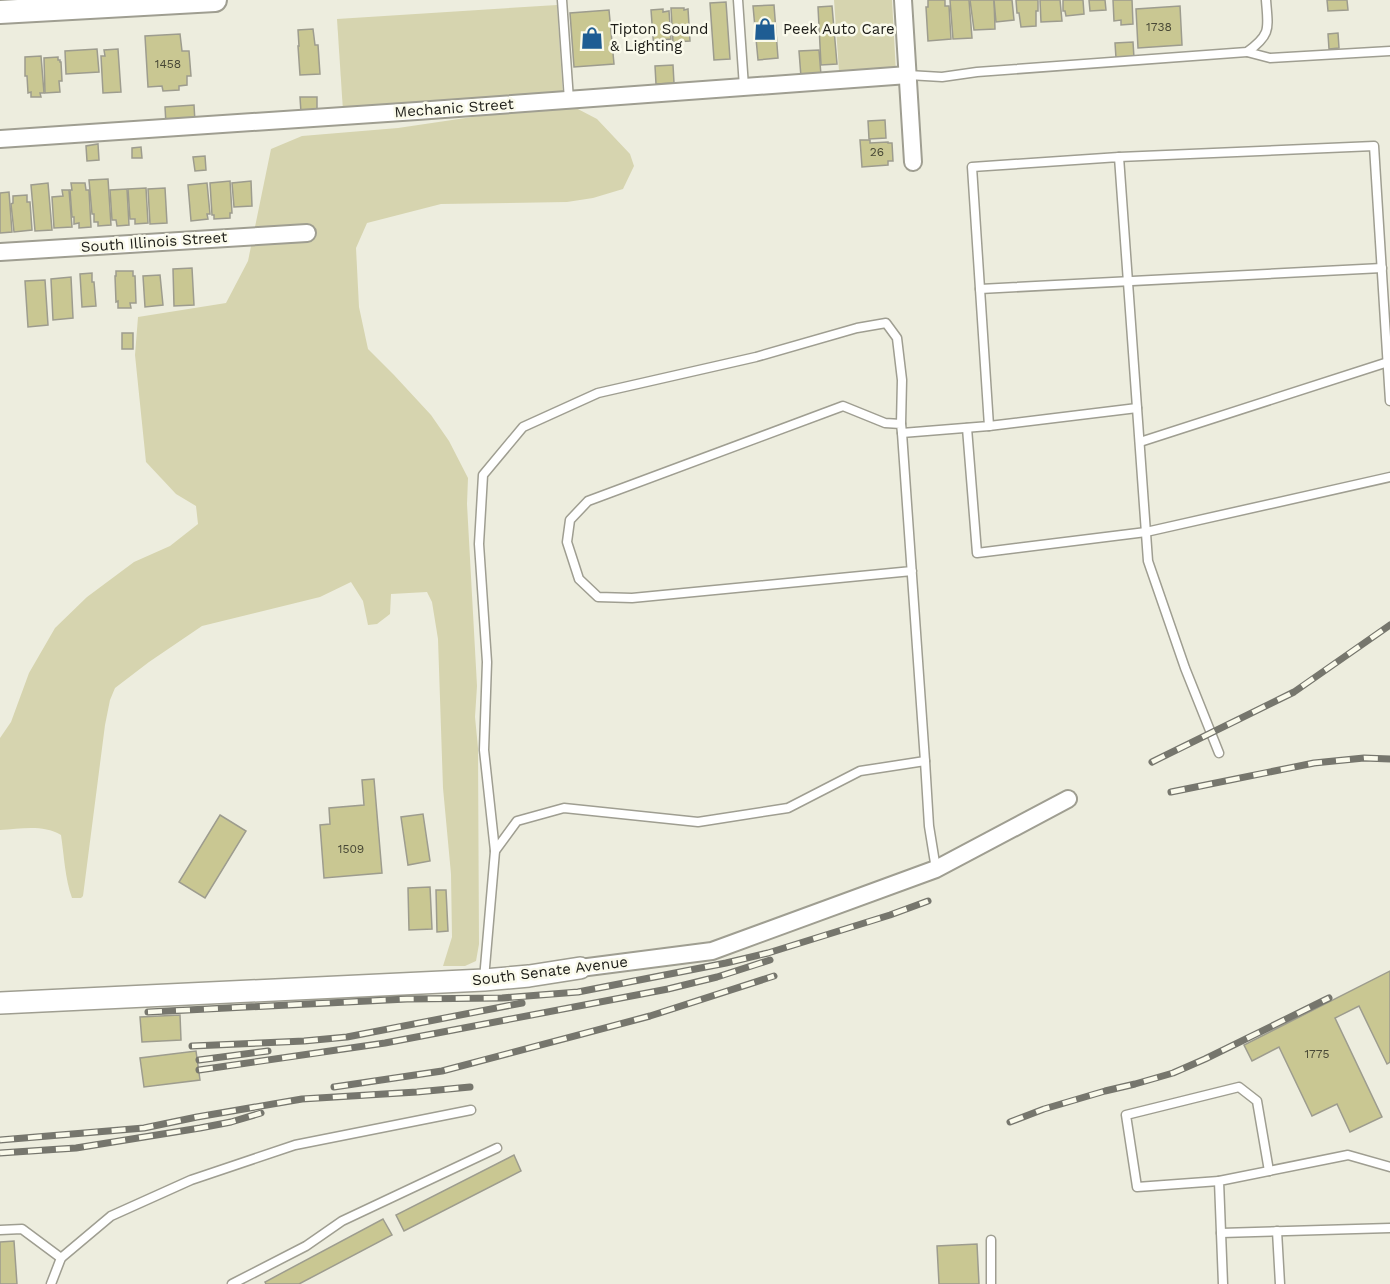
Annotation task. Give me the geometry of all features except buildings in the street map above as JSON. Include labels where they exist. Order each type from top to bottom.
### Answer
[{"type":"main road","points":[[0,12],[215,0]]},
{"type":"street","points":[[903,0],[913,162]]},
{"type":"street","name":"Mechanic Street","points":[[0,139],[908,75]]},
{"type":"street","name":"South Illinois Street","points":[[0,252],[307,232]]},
{"type":"street","name":"South Senate Avenue","points":[[0,1003],[484,980],[712,951],[936,869],[1068,799]]},
{"type":"lane","points":[[561,0],[569,100]]},
{"type":"lane","points":[[738,0],[744,87]]},
{"type":"lane","points":[[1247,52],[1261,43],[1268,29],[1266,0]]},
{"type":"lane","points":[[908,75],[942,77],[978,72],[1247,52],[1270,58],[1390,51]]},
{"type":"lane","points":[[989,426],[972,167],[1119,157],[1374,146],[1387,314],[1390,401]]},
{"type":"lane","points":[[1119,157],[1148,561],[1185,668],[1219,753]]},
{"type":"lane","points":[[980,289],[1382,268]]},
{"type":"lane","points":[[484,980],[495,851],[484,750],[487,662],[479,544],[483,475],[523,427],[598,393],[756,357],[857,328],[886,323],[897,338],[902,380],[901,429],[929,826],[936,869]]},
{"type":"lane","points":[[1140,442],[1388,362]]},
{"type":"lane","points":[[912,571],[632,598],[598,597],[579,579],[567,542],[570,520],[588,501],[843,406],[901,429],[967,428],[1137,408]]},
{"type":"lane","points":[[967,428],[977,553],[1146,532],[1390,477]]},
{"type":"lane","points":[[495,851],[517,821],[564,808],[698,822],[788,808],[860,771],[925,761]]},
{"type":"lane","points":[[1269,1171],[1257,1101],[1239,1087],[1126,1115],[1137,1187],[1219,1181],[1269,1171],[1348,1155],[1390,1167]]},
{"type":"lane","points":[[51,1284],[62,1258],[111,1216],[191,1180],[295,1145],[471,1110]]},
{"type":"lane","points":[[232,1284],[306,1246],[342,1221],[497,1148]]},
{"type":"lane","points":[[1219,1181],[1223,1284]]},
{"type":"lane","points":[[1221,1233],[1390,1228]]},
{"type":"lane","points":[[0,1230],[22,1229],[62,1258]]},
{"type":"lane","points":[[1277,1232],[1280,1284]]},
{"type":"lane","points":[[991,1240],[991,1284]]},
{"type":"shaded area","points":[[834,0],[892,0],[896,73],[839,71]]},
{"type":"shaded area","points":[[557,5],[563,96],[343,111],[337,19]]},
{"type":"shaded area","points":[[574,107],[597,119],[630,154],[634,166],[623,189],[593,198],[567,202],[441,204],[367,223],[356,248],[359,307],[368,349],[431,415],[449,441],[468,478],[467,504],[477,686],[475,717],[478,748],[479,944],[476,961],[465,966],[443,966],[452,937],[451,874],[443,788],[438,639],[432,602],[427,592],[391,594],[390,614],[377,624],[368,625],[363,601],[351,582],[320,597],[202,626],[115,688],[105,725],[83,896],[72,898],[66,875],[61,835],[39,828],[0,830],[0,738],[11,722],[29,673],[55,628],[87,597],[134,562],[170,546],[198,524],[196,506],[176,494],[146,462],[135,355],[138,317],[226,303],[248,261],[271,149],[302,136],[398,128],[506,112]]},
{"type":"railway","points":[[1152,762],[1294,692],[1390,625]]},
{"type":"railway","points":[[1171,792],[1314,763],[1364,758],[1390,759]]},
{"type":"railway","points":[[148,1012],[407,999],[502,998],[578,992],[768,953],[928,901]]},
{"type":"railway","points":[[199,1070],[385,1043],[668,989],[717,977],[770,960]]},
{"type":"railway","points":[[334,1087],[442,1071],[650,1016],[774,976]]},
{"type":"railway","points":[[1010,1122],[1044,1109],[1173,1073],[1329,998]]},
{"type":"railway","points":[[192,1046],[347,1037],[522,1003]]},
{"type":"railway","points":[[199,1060],[268,1051]]},
{"type":"railway","points":[[0,1140],[144,1128],[302,1099],[470,1087]]},
{"type":"railway","points":[[0,1153],[76,1148],[200,1128],[261,1113]]},
{"type":"place","name":"Peek Auto Care","points":[[765,29]]},
{"type":"place","name":"Tipton Sound & Lighting","points":[[592,38]]}]
